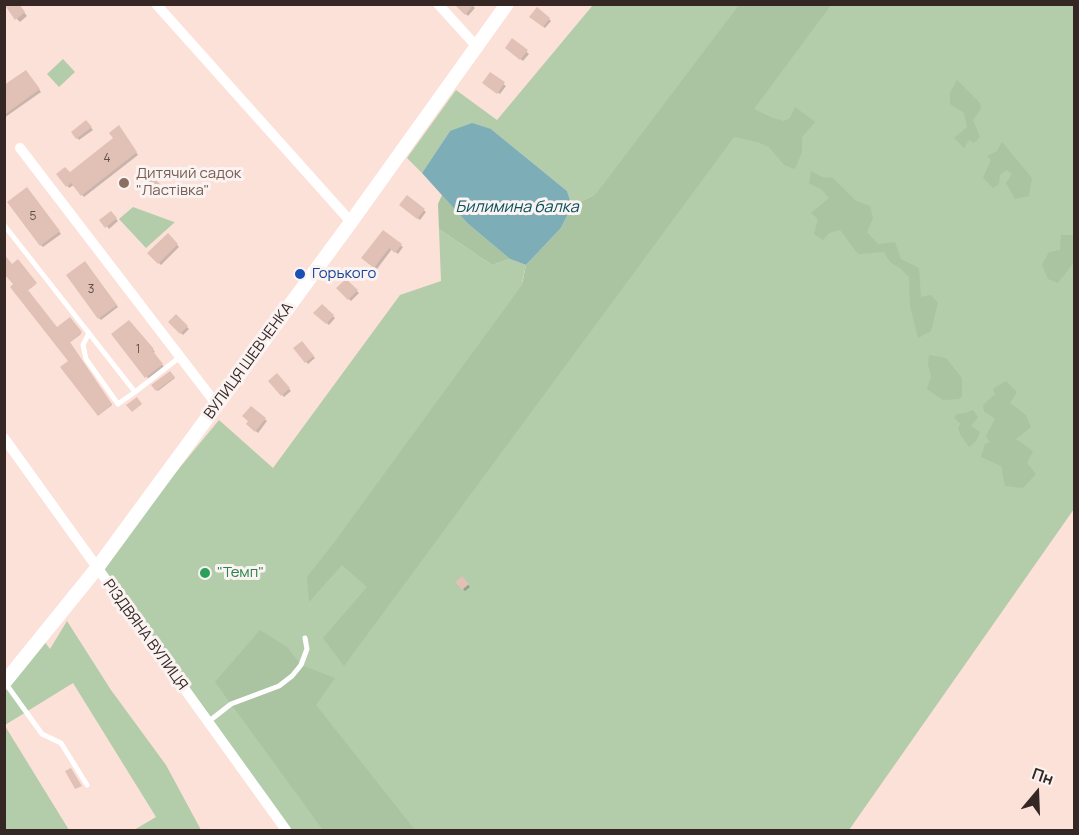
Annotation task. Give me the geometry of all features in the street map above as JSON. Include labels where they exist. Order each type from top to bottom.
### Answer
[{"type":"street","points":[[156,4],[351,222]]},
{"type":"street","points":[[438,4],[478,48]]},
{"type":"street","name":"ВУЛИЦЯ ШЕВЧЕНКА","points":[[5,683],[97,568],[478,48],[507,4]]},
{"type":"street","points":[[20,148],[217,405]]},
{"type":"street","name":"РІЗДВЯНА ВУЛИЦЯ","points":[[4,438],[286,831]]},
{"type":"lane","points":[[4,225],[135,392]]},
{"type":"lane","points":[[89,333],[83,345],[86,359],[118,404],[180,357]]},
{"type":"lane","points":[[208,722],[231,704],[279,686],[292,676],[301,665],[308,649],[305,638]]},
{"type":"lane","points":[[5,683],[42,734],[62,743],[87,785]]},
{"type":"green space","points":[[593,5],[1074,5],[1074,509],[849,830],[286,830],[97,568],[219,420],[273,468],[400,295],[441,281],[439,229],[492,265],[510,259],[526,265],[522,283],[594,195],[572,206],[567,191],[491,129],[450,131],[422,173],[407,158],[456,90],[497,120]]},
{"type":"green space","points":[[739,5],[831,5],[754,109],[784,121],[790,118],[795,107],[815,122],[802,137],[802,152],[795,169],[784,165],[769,147],[734,137],[344,666],[323,638],[367,587],[342,565],[309,602],[307,577],[522,285],[526,265],[561,228],[572,206],[596,194]]},
{"type":"green space","points":[[63,59],[75,72],[59,87],[47,74]]},
{"type":"green space","points":[[957,80],[980,103],[981,109],[973,120],[980,137],[974,143],[969,140],[964,148],[954,138],[967,127],[964,113],[950,104],[950,93]]},
{"type":"green space","points":[[1002,142],[1032,178],[1029,196],[1015,199],[1006,183],[1012,174],[1006,170],[1000,175],[999,184],[993,188],[983,178],[991,160],[987,156],[997,151]]},
{"type":"green space","points":[[811,171],[822,177],[833,178],[856,201],[870,206],[873,218],[867,232],[878,244],[895,242],[901,259],[919,268],[921,297],[931,295],[938,303],[931,331],[918,338],[910,306],[909,277],[890,262],[884,252],[858,254],[840,230],[829,233],[823,240],[814,234],[818,219],[811,213],[829,198],[822,190],[809,183]]},
{"type":"green space","points":[[442,195],[467,223],[510,259],[492,265],[439,229],[438,204]]},
{"type":"green space","points":[[133,207],[175,222],[146,248],[119,219]]},
{"type":"green space","points":[[1061,235],[1074,235],[1074,262],[1058,283],[1048,279],[1042,265],[1049,252],[1060,250]]},
{"type":"green space","points":[[929,355],[946,358],[962,378],[962,396],[959,399],[943,400],[927,389],[931,376],[928,364]]},
{"type":"green space","points":[[1006,381],[1017,392],[1010,403],[1026,415],[1031,427],[1016,439],[1033,451],[1027,463],[1036,474],[1023,488],[1005,486],[1001,466],[981,457],[985,444],[990,442],[986,436],[995,419],[984,411],[983,405],[995,394],[993,389]]},
{"type":"green space","points":[[973,410],[978,417],[971,426],[980,432],[976,441],[969,447],[960,434],[958,427],[961,424],[954,418],[956,414]]},
{"type":"green space","points":[[67,621],[111,690],[166,765],[201,830],[134,830],[156,817],[73,683],[5,725],[5,683],[41,637],[50,649]]},
{"type":"green space","points":[[260,630],[287,647],[301,665],[335,678],[316,705],[415,830],[323,830],[215,682]]},
{"type":"green space","points":[[5,726],[69,830],[6,830]]},
{"type":"water","name":"Билимина балка","points":[[472,123],[491,129],[567,191],[572,206],[561,228],[526,265],[510,259],[467,223],[422,173],[450,131]]},
{"type":"building","points":[[4,4],[19,4],[25,12],[15,20]]},
{"type":"building","points":[[454,4],[474,4],[465,15]]},
{"type":"building","points":[[537,7],[550,18],[543,27],[529,17]]},
{"type":"building","points":[[512,38],[528,50],[520,60],[505,48]]},
{"type":"building","points":[[26,70],[40,89],[4,115],[4,85]]},
{"type":"building","points":[[490,72],[505,82],[497,94],[482,83]]},
{"type":"building","points":[[86,120],[92,127],[76,139],[71,132]]},
{"type":"building","points":[[119,125],[137,152],[81,196],[71,183],[66,187],[56,174],[65,167],[70,172],[113,138],[109,133]]},
{"type":"building","points":[[152,176],[160,184],[154,190],[146,181]]},
{"type":"building","points":[[27,187],[60,231],[40,246],[7,202]]},
{"type":"building","points":[[407,195],[425,209],[417,219],[399,205]]},
{"type":"building","points":[[111,211],[117,218],[105,228],[99,220]]},
{"type":"building","points":[[383,230],[402,244],[395,253],[389,248],[374,268],[361,258]]},
{"type":"building","points":[[168,233],[178,244],[158,264],[147,253]]},
{"type":"building","points":[[4,254],[12,264],[18,259],[37,283],[28,290],[57,327],[70,317],[82,332],[70,342],[112,404],[98,416],[60,367],[68,361],[10,287],[13,284],[4,274]]},
{"type":"building","points":[[85,261],[117,305],[98,319],[66,275]]},
{"type":"building","points":[[346,279],[358,290],[348,300],[336,288]]},
{"type":"building","points":[[322,304],[334,315],[326,324],[313,313]]},
{"type":"building","points":[[176,314],[188,326],[180,334],[168,322]]},
{"type":"building","points":[[129,320],[154,349],[152,350],[163,364],[145,378],[111,334]]},
{"type":"building","points":[[302,341],[314,356],[305,363],[293,348]]},
{"type":"building","points":[[170,371],[175,377],[156,391],[151,385]]},
{"type":"building","points":[[277,373],[290,388],[281,396],[268,381]]},
{"type":"building","points":[[137,397],[142,404],[132,412],[126,405]]},
{"type":"building","points":[[251,406],[266,418],[255,432],[246,424],[248,421],[242,416]]},
{"type":"building","points":[[462,576],[469,584],[462,590],[455,582]]},
{"type":"building","points":[[71,768],[82,786],[75,789],[65,771]]},
{"type":"place","name":"Дитячий садок \"Ластівка\"","points":[[124,183]]},
{"type":"place","name":"Горького","points":[[300,274]]},
{"type":"place","name":"\"Темп\"","points":[[205,573]]}]
